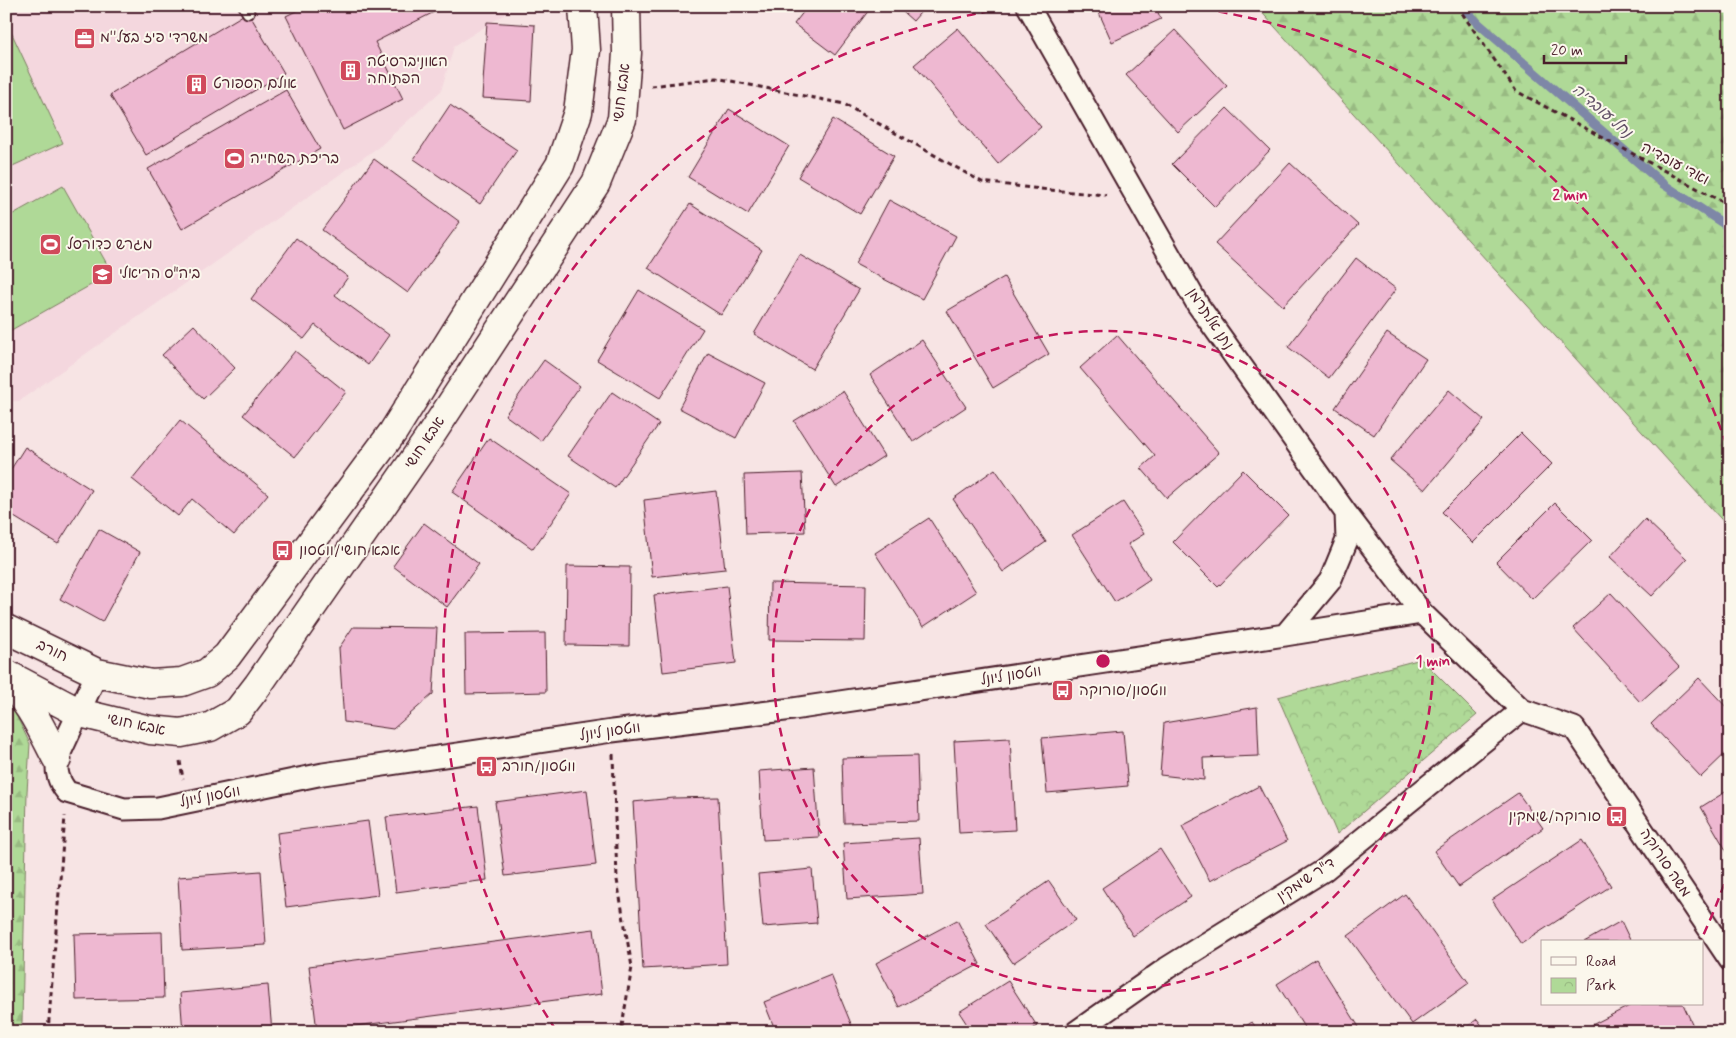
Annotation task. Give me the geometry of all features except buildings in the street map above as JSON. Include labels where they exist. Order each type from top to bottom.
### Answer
[{"type":"main road","points":[[97,673],[151,684],[182,682],[206,673],[226,656],[393,432],[560,165],[578,112],[586,50],[583,6]]},
{"type":"main road","name":"אבא חושי","points":[[80,713],[150,730],[181,733],[210,727],[238,711],[258,686],[427,442],[596,183],[622,119],[627,53],[626,6]]},
{"type":"main road","name":"חורב","points":[[6,630],[97,673]]},
{"type":"main road","points":[[6,674],[80,713]]},
{"type":"main road","points":[[6,680],[18,690],[31,710],[57,759]]},
{"type":"street","name":"נתן אלתרמן","points":[[1028,6],[1198,305],[1346,513],[1422,613]]},
{"type":"street","points":[[1285,635],[1330,581],[1348,540],[1346,513]]},
{"type":"street","name":"ווטסון ליונל","points":[[67,792],[124,809],[158,808],[323,774],[612,731],[793,709],[1422,613]]},
{"type":"street","name":"משה סורוקה","points":[[1422,613],[1522,710],[1574,728],[1730,960]]},
{"type":"street","points":[[67,792],[61,784],[56,771],[57,759],[97,673]]},
{"type":"street","name":"ד\"ר שימקין","points":[[1076,1032],[1168,968],[1323,871],[1522,710]]},
{"type":"path","name":"ואדי עובדיה","points":[[1457,6],[1516,91],[1730,206]]},
{"type":"path","points":[[624,90],[716,78],[844,104],[982,182],[1136,197]]},
{"type":"path","points":[[612,731],[617,880],[632,967],[621,1032]]},
{"type":"path","points":[[48,1032],[67,792]]},
{"type":"shaded area","name":"ביה\"ס הריאלי","points":[[6,6],[518,6],[454,46],[441,91],[380,146],[19,401],[6,401]]},
{"type":"green space","points":[[1256,6],[1730,6],[1730,529]]},
{"type":"green space","points":[[6,21],[63,143],[6,169]]},
{"type":"green space","name":"מגרש כדורסל","points":[[63,186],[112,273],[6,333],[6,218]]},
{"type":"green space","points":[[1421,659],[1477,715],[1337,834],[1278,697]]},
{"type":"green space","points":[[6,697],[30,744],[27,792],[22,1022],[20,1032],[6,1032]]},
{"type":"waterway","name":"נחל עובדיה","points":[[1462,6],[1479,24],[1663,184],[1730,228]]},
{"type":"place","name":"משרדי פיז בעל''מ","points":[[84,38]]},
{"type":"place","name":"האוניברסיטה הפתוחה","points":[[351,71]]},
{"type":"place","name":"אולם הספורט","points":[[197,84]]},
{"type":"place","name":"בריכת השחייה","points":[[234,159]]},
{"type":"place","name":"מגרש כדורסל","points":[[51,245]]},
{"type":"place","name":"ביה\"ס הריאלי","points":[[103,274]]},
{"type":"place","name":"אבא חושי/ווטסון","points":[[283,551]]},
{"type":"place","name":"ווטסון/סורוקה","points":[[1063,691]]},
{"type":"place","name":"ווטסון/חורב","points":[[486,767]]},
{"type":"place","name":"סורוקה/שימקין","points":[[1617,817]]}]
